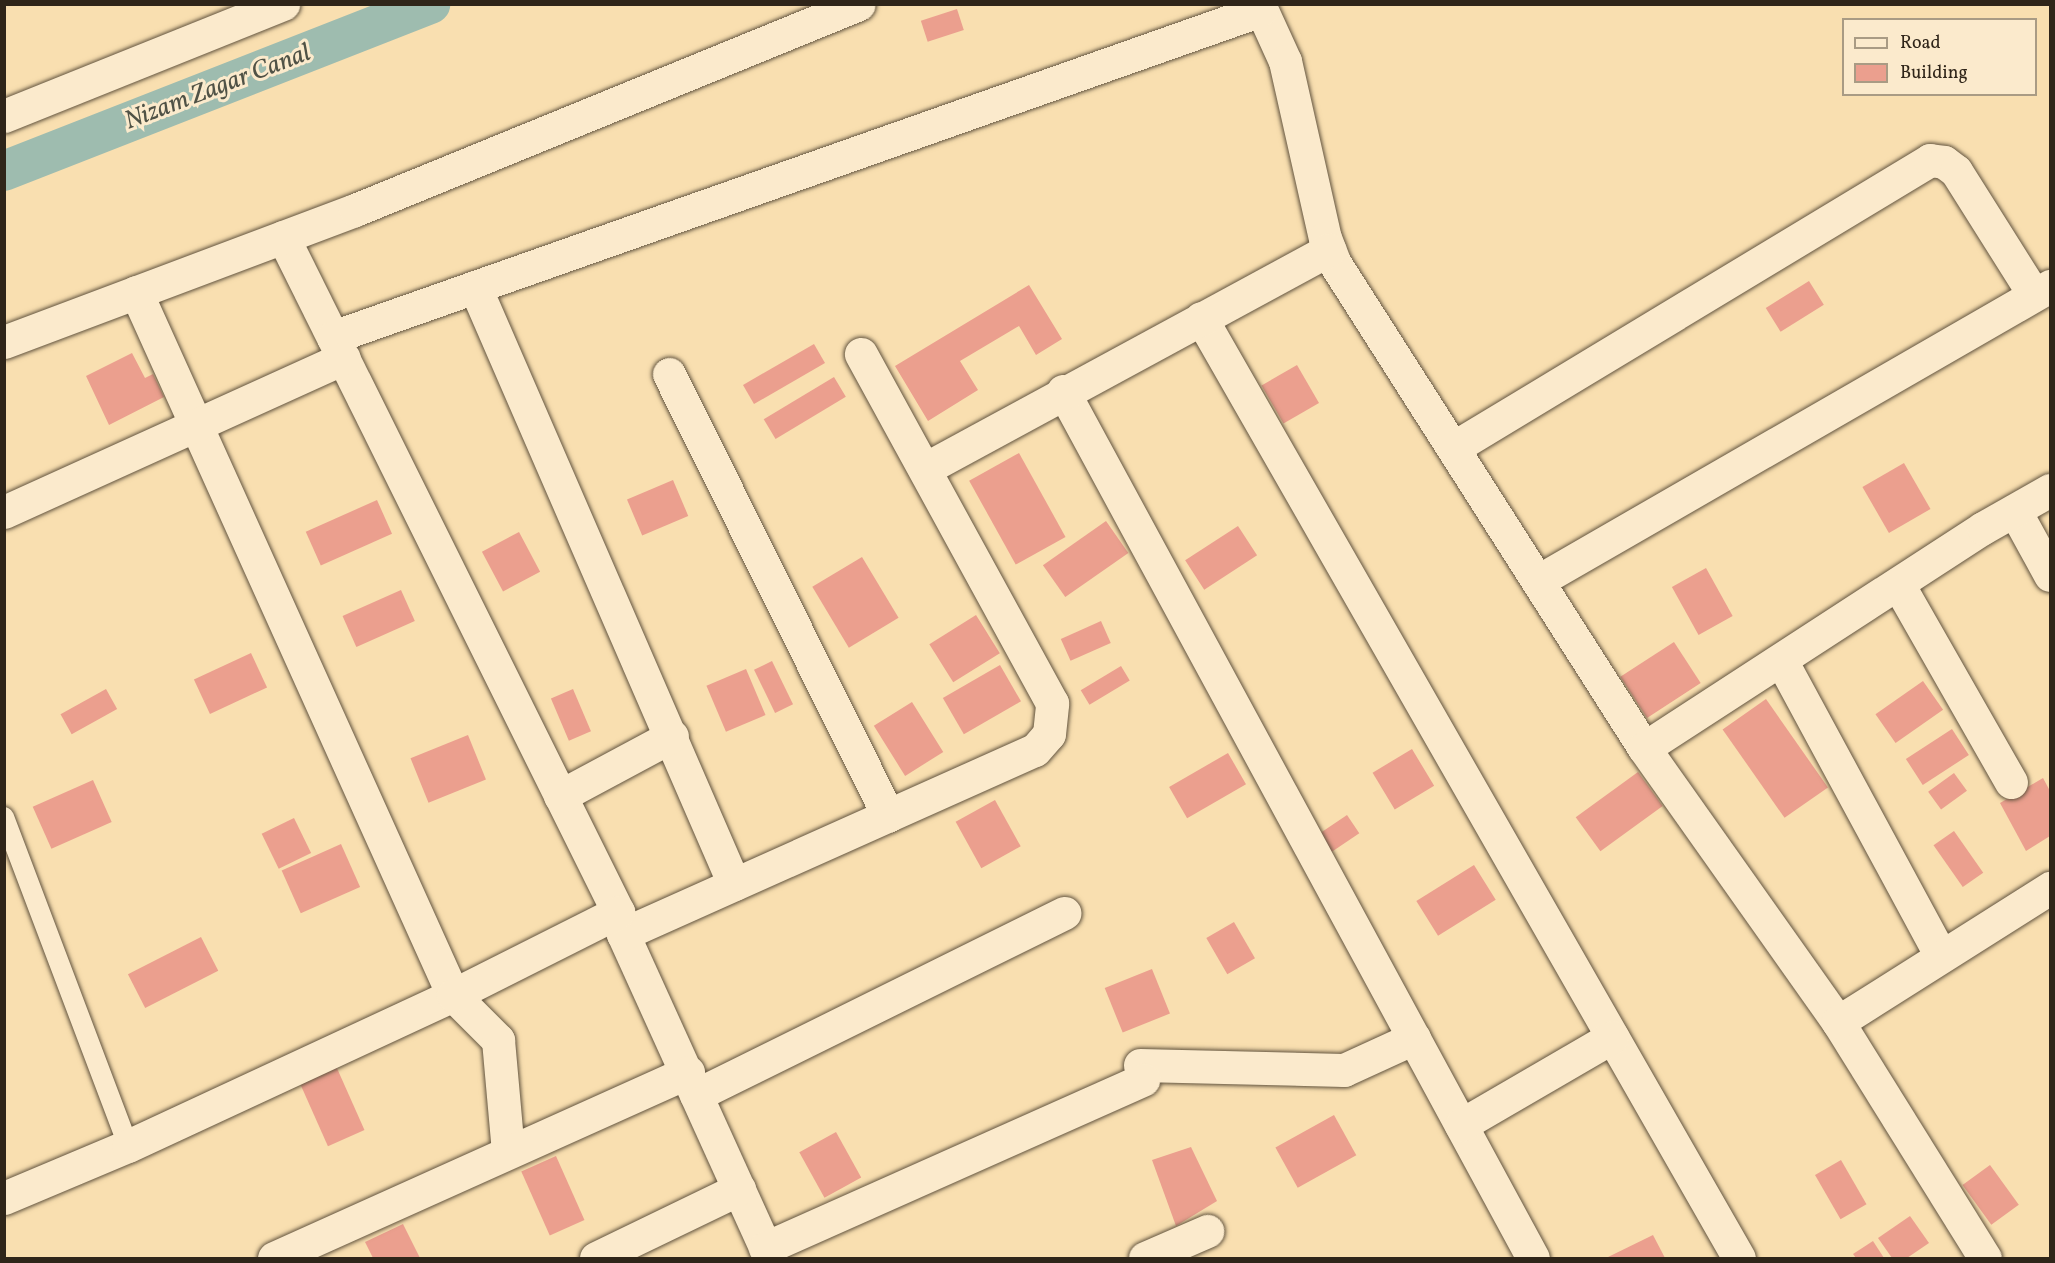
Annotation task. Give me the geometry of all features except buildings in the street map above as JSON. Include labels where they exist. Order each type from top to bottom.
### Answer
[{"type":"street","points":[[4,116],[284,4]]},
{"type":"street","points":[[4,342],[283,237],[859,4]]},
{"type":"street","points":[[4,512],[194,426],[338,348],[475,287],[1260,7],[1284,61],[1329,250],[1644,748],[1838,1022],[1985,1258]]},
{"type":"street","points":[[1453,448],[1930,160],[1944,162],[1956,171],[2042,291],[1538,581]]},
{"type":"street","points":[[283,237],[621,923],[768,1253],[1142,1072],[1344,1070],[1414,1038]]},
{"type":"street","points":[[925,469],[1063,391],[1329,250]]},
{"type":"street","points":[[475,287],[672,736],[734,884]]},
{"type":"street","points":[[136,292],[194,426],[453,995],[498,1040],[508,1152]]},
{"type":"street","points":[[1201,318],[1739,1258]]},
{"type":"street","points":[[4,1198],[128,1146],[453,995],[621,923],[734,884],[1035,750],[1049,734],[1054,717],[1052,703],[861,354]]},
{"type":"street","points":[[669,374],[888,816]]},
{"type":"street","points":[[1063,391],[1533,1258]]},
{"type":"street","points":[[1644,748],[2050,489]]},
{"type":"street","points":[[2015,511],[2050,575]]},
{"type":"street","points":[[1898,584],[2011,782]]},
{"type":"street","points":[[1781,660],[1941,956]]},
{"type":"street","points":[[560,796],[672,736]]},
{"type":"street","points":[[1838,1022],[2050,888]]},
{"type":"street","points":[[274,1258],[508,1152],[692,1084],[1064,913]]},
{"type":"street","points":[[1461,1125],[1612,1037]]},
{"type":"street","points":[[596,1258],[739,1189]]},
{"type":"street","points":[[1145,1258],[1207,1231]]},
{"type":"lane","points":[[4,817],[128,1146]]},
{"type":"waterway","name":"Nizam Zagar Canal","points":[[4,171],[431,4]]}]
